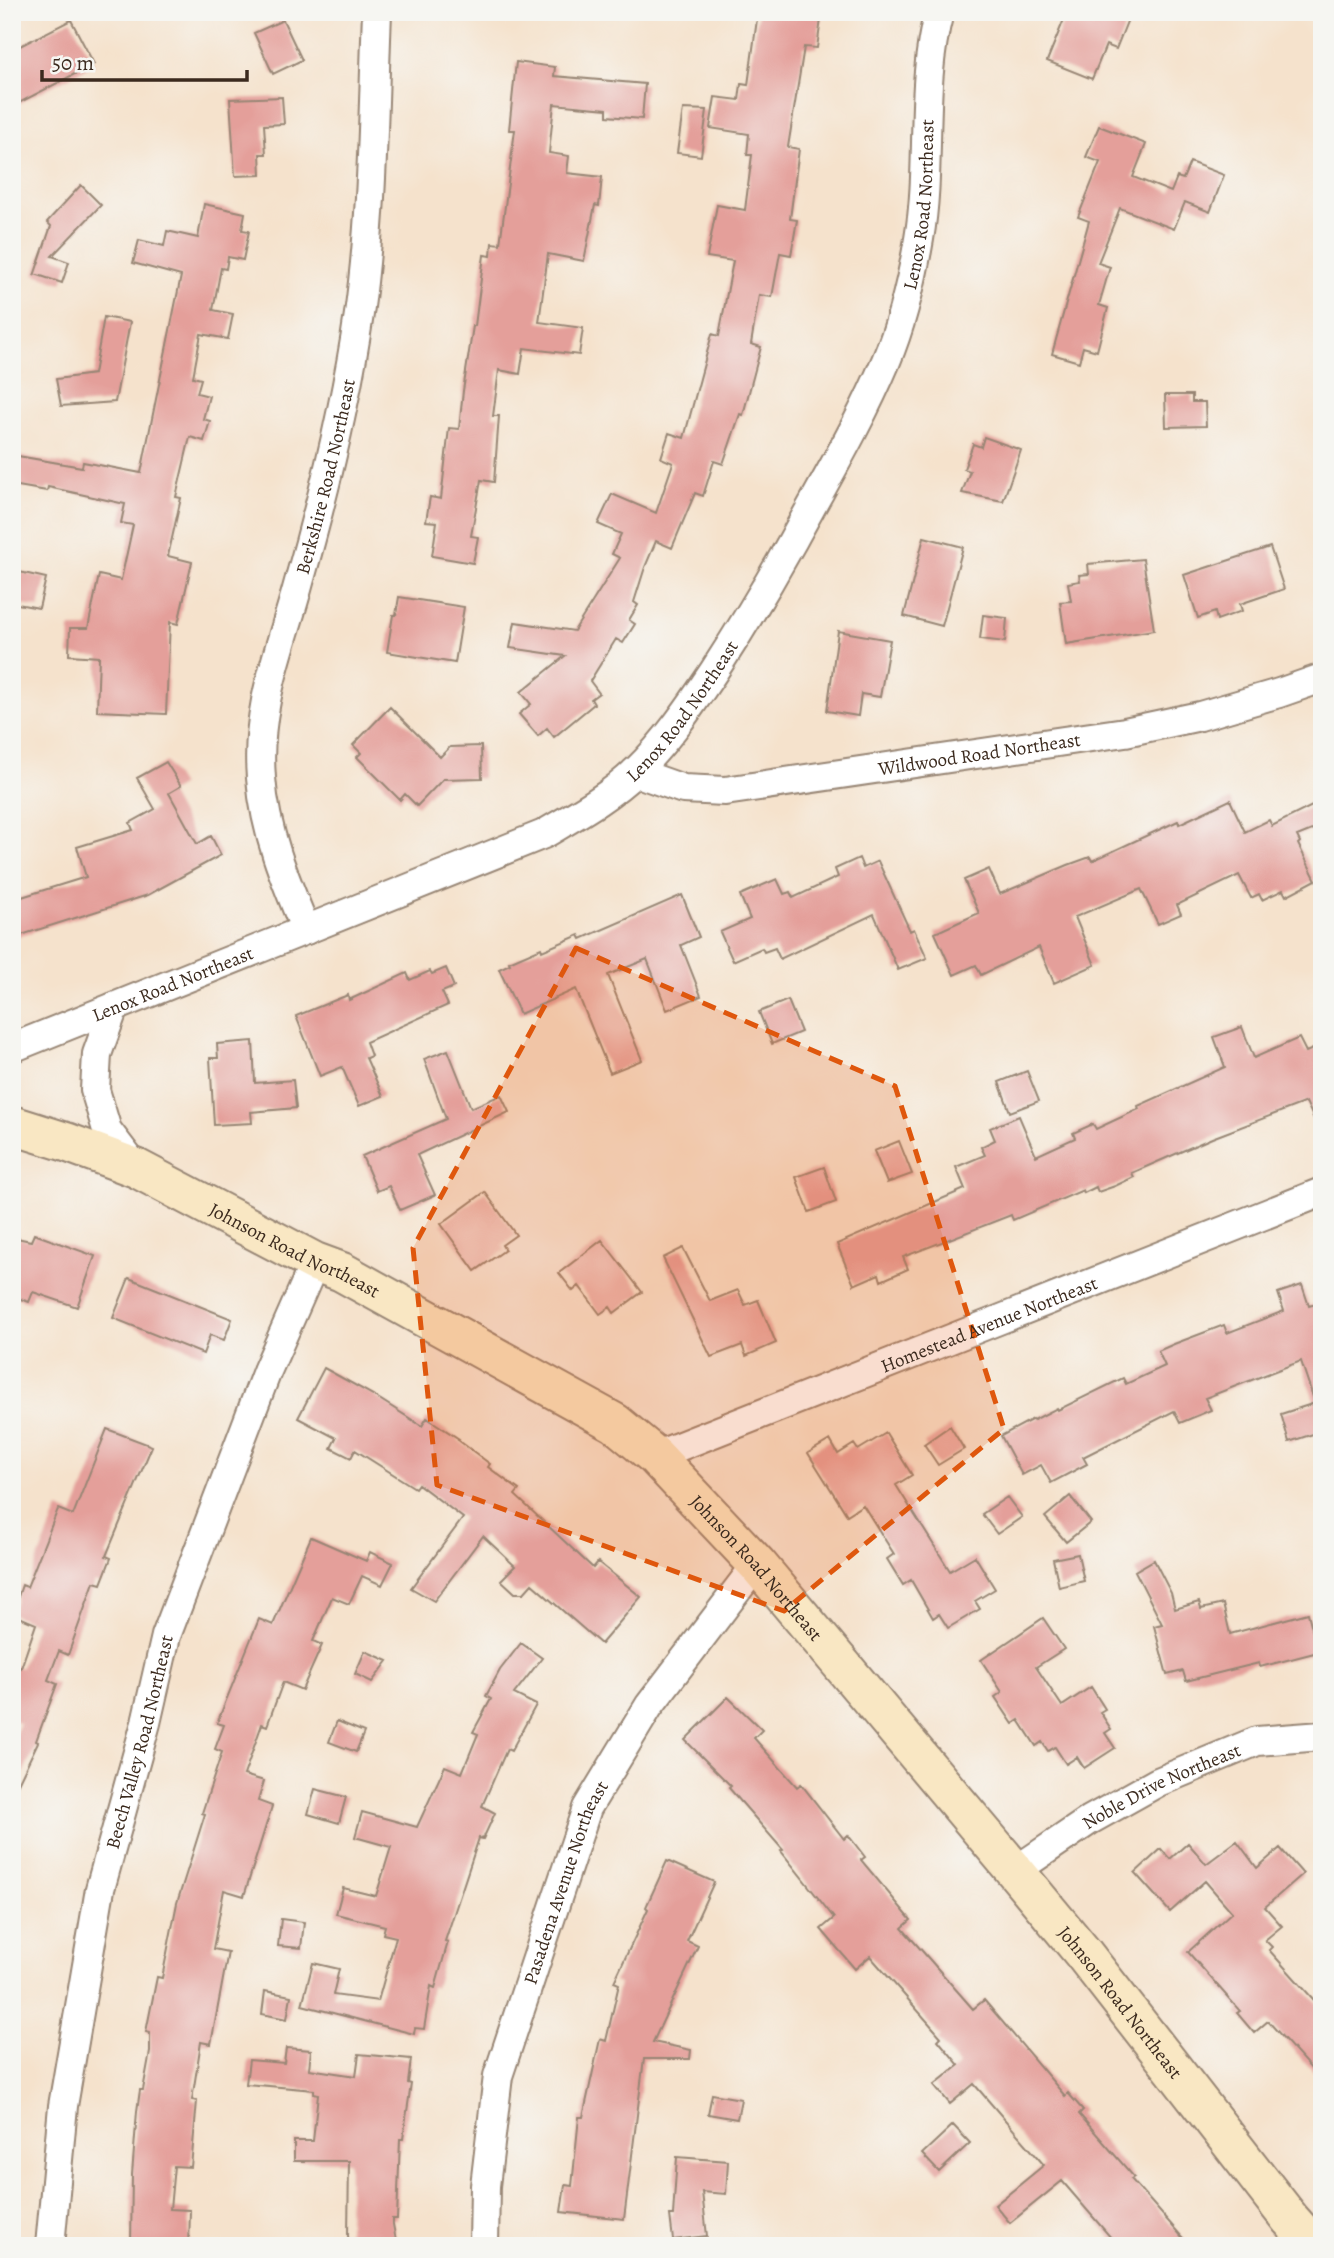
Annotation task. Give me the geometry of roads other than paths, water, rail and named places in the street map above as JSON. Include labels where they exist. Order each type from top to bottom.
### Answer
[{"type":"street","name":"Berkshire Road Northeast","points":[[306,930],[279,867],[268,829],[261,778],[261,732],[270,676],[299,584],[333,455],[359,313],[370,190],[377,12]]},
{"type":"street","name":"Lenox Road Northeast","points":[[12,1048],[544,834],[592,806],[635,772],[681,721],[756,607],[860,418],[887,359],[907,298],[919,237],[924,185],[927,85],[939,12]]},
{"type":"street","name":"Wildwood Road Northeast","points":[[635,772],[683,789],[725,792],[1125,732],[1200,716],[1322,678]]},
{"type":"street","points":[[114,1007],[97,1054],[95,1090],[107,1130],[136,1168]]},
{"type":"street","name":"Johnson Road Northeast","points":[[12,1125],[136,1168],[315,1262],[342,1272],[615,1423],[655,1456],[757,1564],[1014,1871],[1314,2246]]},
{"type":"street","name":"Homestead Avenue Northeast","points":[[655,1456],[1322,1192]]},
{"type":"street","name":"Beech Valley Road Northeast","points":[[50,2246],[63,2106],[100,1889],[146,1723],[166,1636],[267,1371],[315,1262]]},
{"type":"street","name":"Pasadena Avenue Northeast","points":[[484,2246],[485,2186],[498,2076],[587,1808],[649,1706],[757,1564]]},
{"type":"street","name":"Noble Drive Northeast","points":[[1014,1871],[1090,1820],[1158,1782],[1257,1741],[1322,1736]]}]
